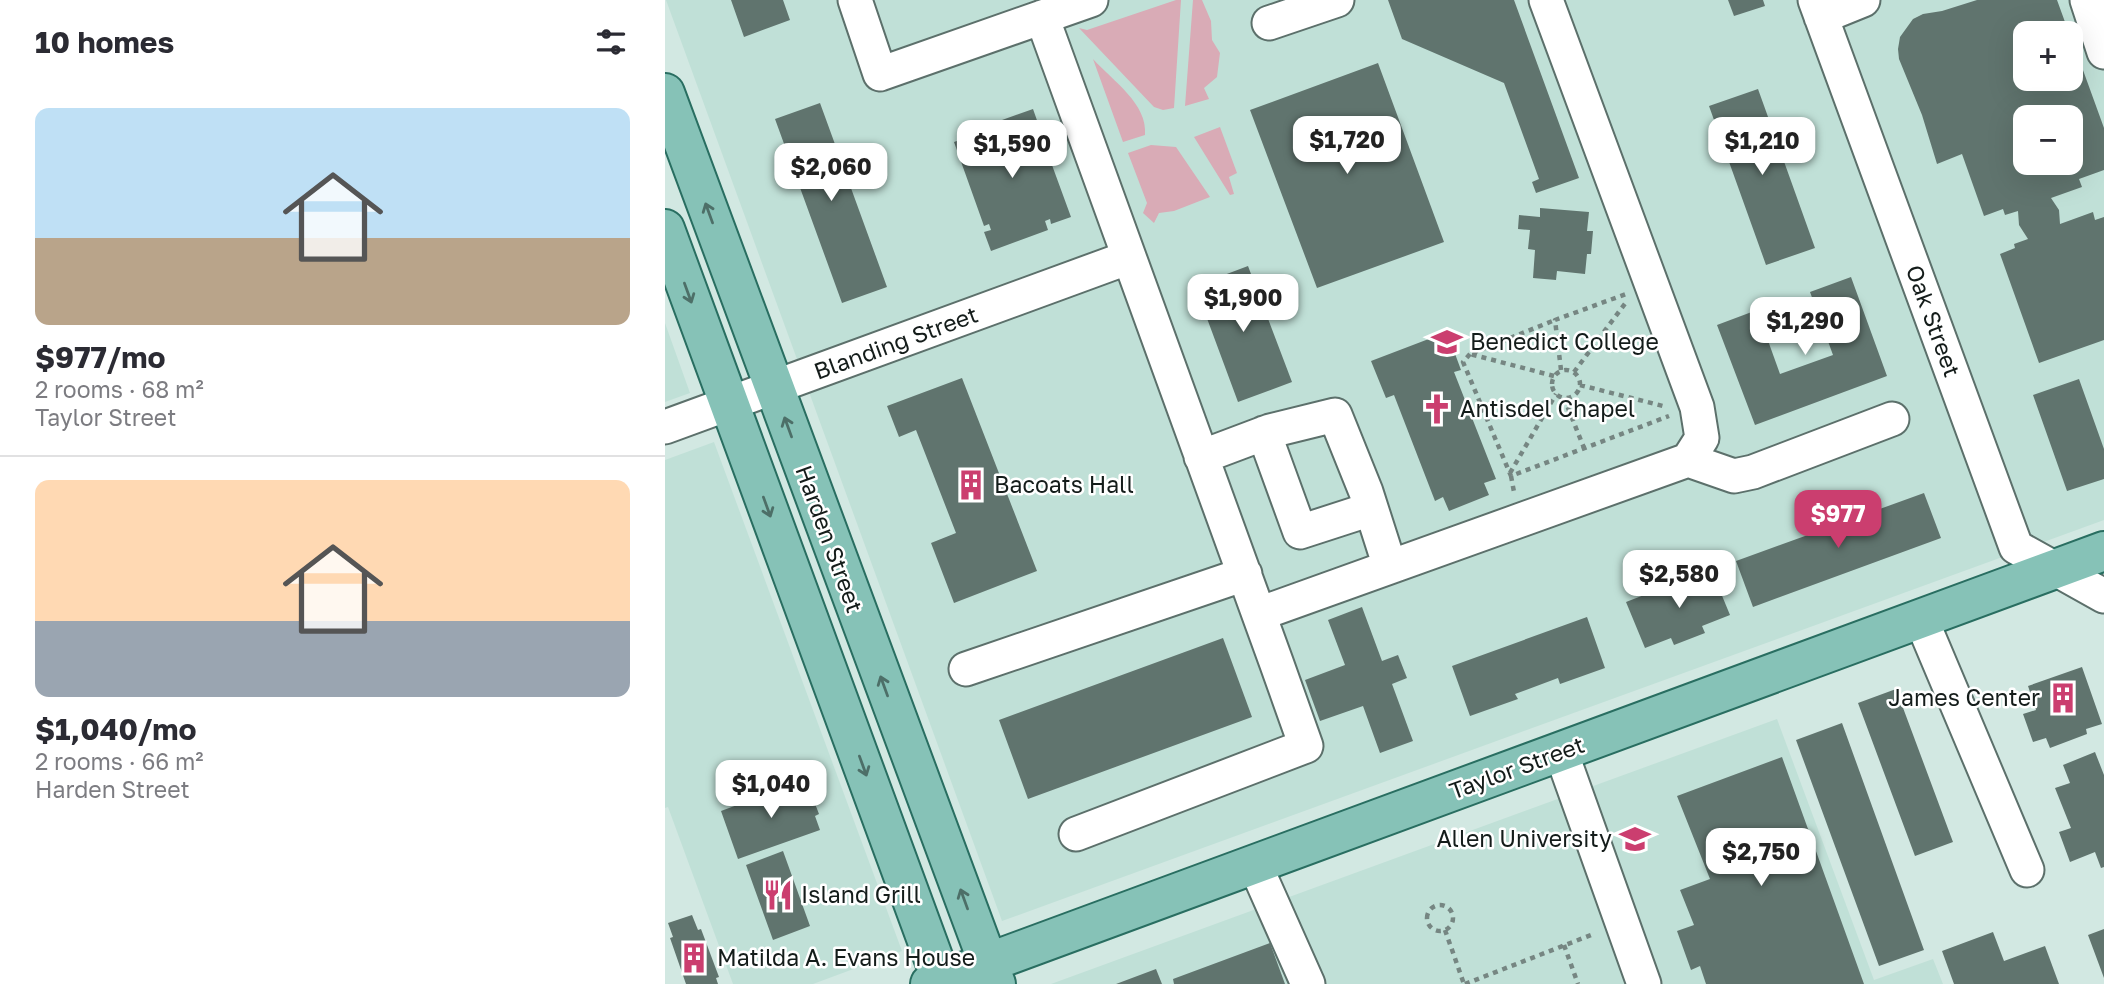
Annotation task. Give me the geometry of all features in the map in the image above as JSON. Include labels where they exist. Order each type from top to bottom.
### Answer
[{"type":"main road","name":"Harden Street","points":[[665,93],[992,974]]},
{"type":"main road","name":"Harden Street","points":[[665,229],[938,983]]},
{"type":"main road","name":"Taylor Street","points":[[938,983],[992,974],[1255,864],[2104,551]]},
{"type":"street","points":[[855,0],[880,74],[1091,0]]},
{"type":"street","points":[[1269,23],[1336,0]]},
{"type":"street","points":[[1259,614],[1688,460],[1702,438],[1697,407],[1546,0]]},
{"type":"street","points":[[1818,9],[1863,0]]},
{"type":"street","points":[[2087,0],[2104,52]]},
{"type":"street","name":"Oak Street","points":[[1818,9],[2016,547],[2104,596]]},
{"type":"street","points":[[1042,17],[1127,258],[1306,746],[1076,834]]},
{"type":"street","name":"Blanding Street","points":[[665,427],[1127,258]]},
{"type":"street","points":[[1201,457],[1264,433],[1335,415],[1390,567]]},
{"type":"street","points":[[1688,460],[1734,476],[1753,472],[1892,419]]},
{"type":"street","points":[[1264,433],[1300,532],[1371,509]]},
{"type":"street","points":[[966,669],[1245,574]]},
{"type":"street","points":[[1921,619],[2027,870]]},
{"type":"street","points":[[1561,752],[1644,984]]},
{"type":"street","points":[[1255,864],[1308,984]]},
{"type":"path","points":[[1574,372],[1634,292],[1470,354],[1463,362],[1511,476],[1677,411],[1580,385]]},
{"type":"path","points":[[1555,320],[1561,370]]},
{"type":"path","points":[[1470,354],[1553,376]]},
{"type":"path","points":[[1574,372],[1561,370],[1553,376],[1552,386],[1556,394],[1564,398],[1573,396],[1580,385]]},
{"type":"path","points":[[1574,372],[1580,385]]},
{"type":"path","points":[[1510,473],[1556,394]]},
{"type":"path","points":[[1564,398],[1584,448]]},
{"type":"path","points":[[1437,906],[1448,909],[1453,916],[1451,924],[1445,930],[1437,931],[1428,922],[1430,910],[1437,906]]},
{"type":"path","points":[[1445,930],[1464,984],[1591,935]]},
{"type":"path","points":[[1564,945],[1578,984]]},
{"type":"shaded area","name":"Benedict College","points":[[666,0],[2104,0],[2104,520],[1002,921]]},
{"type":"shaded area","points":[[1181,0],[1174,108],[1163,110],[1154,107],[1079,28],[1087,30]]},
{"type":"shaded area","points":[[1193,0],[1202,0],[1211,21],[1212,40],[1220,53],[1217,77],[1204,88],[1209,99],[1185,106]]},
{"type":"shaded area","points":[[1093,59],[1135,103],[1141,113],[1145,135],[1123,142]]},
{"type":"shaded area","points":[[1220,127],[1237,173],[1229,177],[1234,194],[1230,195],[1194,137]]},
{"type":"shaded area","points":[[1151,145],[1176,147],[1210,197],[1174,211],[1159,213],[1154,223],[1143,213],[1147,203],[1128,153]]},
{"type":"shaded area","points":[[665,323],[690,393],[665,402]]},
{"type":"shaded area","points":[[714,442],[902,951],[813,984],[733,984],[668,807],[665,808],[665,460]]},
{"type":"shaded area","name":"Allen University","points":[[1777,719],[1874,980],[1933,959],[1943,984],[1051,984]]},
{"type":"building","points":[[731,0],[783,0],[790,20],[744,37]]},
{"type":"building","points":[[1388,0],[1514,0],[1579,178],[1536,193],[1532,182],[1539,179],[1504,83],[1402,39]]},
{"type":"building","points":[[1728,0],[1763,0],[1765,6],[1734,16]]},
{"type":"building","points":[[1977,0],[2057,0],[2065,21],[2013,21],[2013,91],[2083,91],[2083,70],[2104,128],[2104,170],[2079,179],[2082,187],[2051,198],[2059,210],[2060,224],[2093,212],[2095,220],[2104,217],[2104,340],[2039,363],[2000,254],[2015,248],[2014,244],[2028,239],[2019,225],[2018,211],[2005,215],[2003,209],[1984,216],[1962,154],[1937,164],[1922,115],[1899,59],[1900,37],[1913,19]]},
{"type":"building","points":[[1378,63],[1444,242],[1317,288],[1250,110]]},
{"type":"building","points":[[1758,89],[1815,248],[1766,265],[1709,106]]},
{"type":"building","points":[[820,103],[887,287],[842,303],[775,119]]},
{"type":"building","points":[[1033,109],[1039,126],[1032,129],[1034,137],[1041,135],[1071,217],[1051,224],[1050,219],[1045,221],[1048,230],[991,251],[984,232],[991,230],[989,224],[984,226],[954,142],[974,135],[977,141],[981,139],[977,129]]},
{"type":"building","points":[[1540,208],[1589,212],[1587,231],[1593,231],[1591,254],[1587,254],[1585,274],[1557,271],[1556,280],[1533,278],[1535,250],[1528,249],[1530,230],[1518,229],[1519,215],[1540,217]]},
{"type":"building","points":[[1248,266],[1292,382],[1238,402],[1195,286]]},
{"type":"building","points":[[1851,277],[1887,376],[1755,425],[1717,325],[1757,310],[1780,374],[1833,355],[1810,292]]},
{"type":"building","points":[[1447,332],[1461,370],[1454,372],[1496,479],[1484,483],[1489,495],[1449,511],[1443,497],[1435,501],[1394,395],[1386,398],[1371,361]]},
{"type":"building","name":"Bacoats Hall","points":[[962,378],[1037,571],[954,603],[931,543],[956,533],[916,430],[899,437],[887,406]]},
{"type":"building","points":[[2079,379],[2104,449],[2104,479],[2067,491],[2033,395]]},
{"type":"building","points":[[1924,493],[1941,538],[1753,607],[1736,561]]},
{"type":"building","points":[[1711,569],[1730,615],[1702,626],[1705,633],[1674,645],[1671,638],[1645,648],[1626,602]]},
{"type":"building","points":[[1362,607],[1382,661],[1398,655],[1407,678],[1392,684],[1413,741],[1380,753],[1363,706],[1320,721],[1305,680],[1345,665],[1328,620]]},
{"type":"building","points":[[1587,617],[1605,668],[1560,684],[1558,678],[1515,694],[1518,699],[1470,716],[1452,666]]},
{"type":"building","points":[[1223,638],[1252,717],[1028,799],[999,720]]},
{"type":"building","name":"James Center","points":[[2082,667],[2102,724],[2086,729],[2087,734],[2050,748],[2046,738],[2033,742],[2023,714],[2036,710],[2028,686]]},
{"type":"building","points":[[1896,689],[1953,842],[1915,856],[1858,703]]},
{"type":"building","points":[[1842,723],[1924,950],[1879,966],[1796,740]]},
{"type":"building","points":[[2095,752],[2104,775],[2104,867],[2101,868],[2095,852],[2070,862],[2059,832],[2071,828],[2055,788],[2070,783],[2063,765]]},
{"type":"building","points":[[1782,757],[1864,984],[1706,984],[1700,966],[1691,970],[1677,931],[1694,925],[1680,890],[1710,879],[1677,796]]},
{"type":"building","points":[[802,781],[810,802],[814,801],[819,814],[815,816],[820,830],[738,859],[721,811]]},
{"type":"building","name":"Island Grill","points":[[783,851],[810,926],[773,940],[746,865]]},
{"type":"building","name":"Matilda A. Evans House","points":[[692,915],[698,930],[701,929],[719,977],[716,978],[718,984],[686,984],[670,938],[673,937],[668,923]]},
{"type":"building","points":[[2104,929],[2104,978],[2088,935]]},
{"type":"building","points":[[1993,932],[2004,961],[2045,946],[2059,984],[1954,984],[1942,951]]},
{"type":"building","points":[[1270,943],[1285,984],[1174,984],[1173,979]]},
{"type":"building","points":[[1156,969],[1162,984],[1116,984]]},
{"type":"place","name":"Benedict College","points":[[1447,342]]},
{"type":"place","name":"Antisdel Chapel","points":[[1437,409]]},
{"type":"place","name":"Bacoats Hall","points":[[971,485]]},
{"type":"place","name":"James Center","points":[[2063,698]]},
{"type":"place","name":"Allen University","points":[[1635,839]]},
{"type":"place","name":"Island Grill","points":[[778,895]]},
{"type":"place","name":"Matilda A. Evans House","points":[[694,958]]}]
